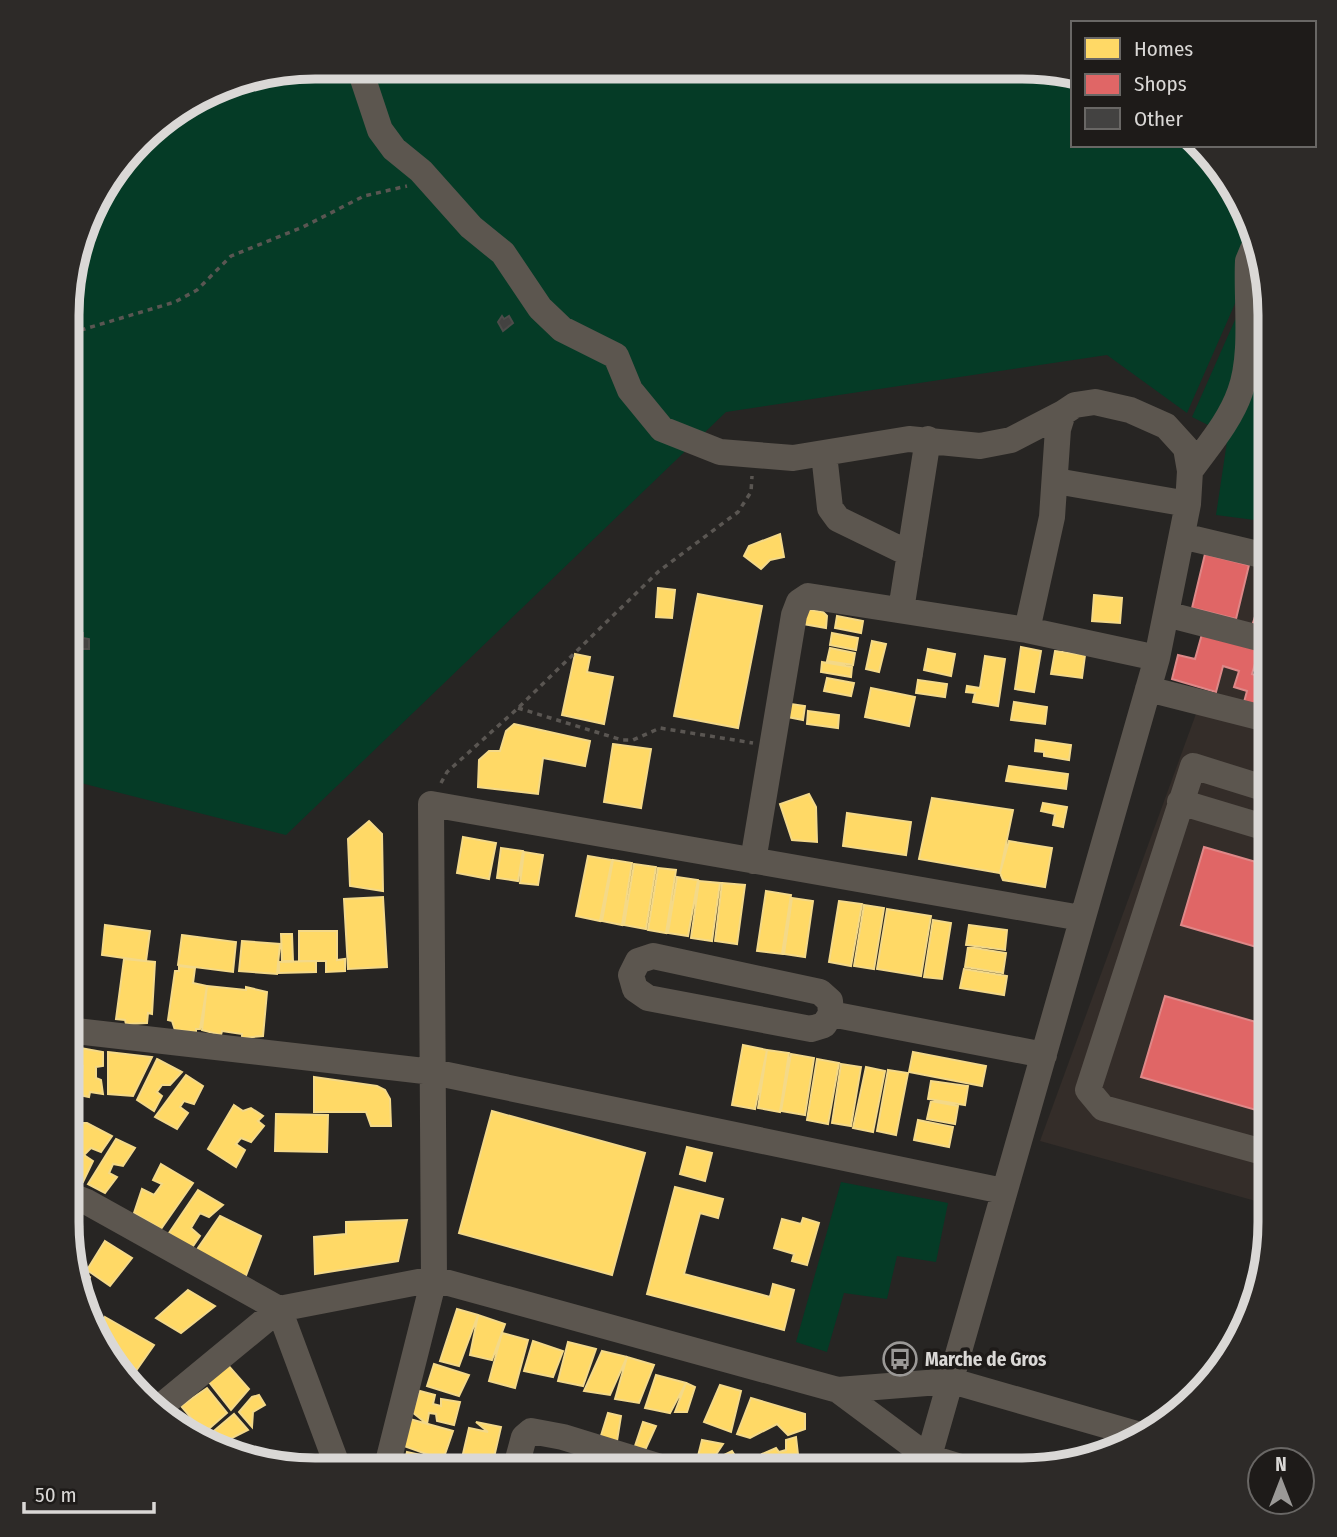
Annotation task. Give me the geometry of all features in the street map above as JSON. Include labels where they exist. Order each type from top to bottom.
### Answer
[{"type":"street","points":[[363,79],[380,130],[394,149],[433,185],[471,227],[503,253],[540,308],[562,329],[616,356],[630,390],[662,429],[720,452],[793,458],[909,439],[928,439],[964,447],[980,446],[1011,440],[1075,405],[1095,402],[1130,410],[1166,426],[1186,448],[1190,471],[1188,505],[1157,658],[929,1458]]},
{"type":"street","points":[[1190,471],[1232,412],[1241,390],[1247,337],[1250,255]]},
{"type":"street","points":[[1027,630],[1043,563],[1056,481],[1058,429],[1063,413]]},
{"type":"street","points":[[901,610],[928,439]]},
{"type":"street","points":[[824,454],[830,508],[838,519],[910,554]]},
{"type":"street","points":[[1056,481],[1188,505]]},
{"type":"street","points":[[1182,536],[1258,554]]},
{"type":"street","points":[[753,861],[799,602],[808,597],[1027,630],[1157,658]]},
{"type":"street","points":[[1166,614],[1258,638]]},
{"type":"street","points":[[1148,689],[1258,717]]},
{"type":"street","points":[[1258,786],[1193,766],[1088,1090],[1103,1108],[1258,1151]]},
{"type":"street","points":[[1180,802],[1258,825]]},
{"type":"street","points":[[389,1458],[433,1279],[430,804],[1081,918]]},
{"type":"street","points":[[645,957],[660,957],[820,992],[830,1001],[831,1014],[824,1025],[811,1029],[648,998],[635,989],[631,975],[634,967],[645,957]]},
{"type":"street","points":[[831,1014],[1044,1055]]},
{"type":"street","points":[[79,1031],[433,1072],[1003,1191]]},
{"type":"street","points":[[79,1199],[279,1309],[335,1458]]},
{"type":"street","points":[[164,1404],[279,1309],[433,1279],[838,1390],[951,1381],[1130,1432]]},
{"type":"street","points":[[838,1390],[920,1458]]},
{"type":"street","points":[[518,1458],[524,1437],[531,1431],[563,1437],[631,1458]]},
{"type":"path","points":[[79,331],[154,310],[186,297],[231,256],[291,233],[364,196],[404,186],[433,185]]},
{"type":"path","points":[[430,804],[447,772],[518,708],[659,571],[738,512],[751,492],[750,455]]},
{"type":"path","points":[[518,708],[622,740],[633,740],[667,729],[772,746]]},
{"type":"shaded area","points":[[1258,554],[1258,1202],[1040,1141],[1254,555]]},
{"type":"green space","points":[[299,79],[1022,79],[1071,85],[1071,147],[1188,147],[1210,171],[1240,224],[1252,265],[1187,413],[1107,355],[726,412],[286,835],[79,783],[81,284],[91,239],[110,197],[127,171],[148,148],[184,119],[224,97],[269,83]]},
{"type":"green space","points":[[1254,276],[1258,315],[1258,520],[1216,515],[1228,435],[1192,417]]},
{"type":"green space","points":[[841,1182],[948,1203],[936,1262],[897,1256],[887,1299],[844,1293],[827,1352],[796,1342]]},
{"type":"building: Homes","points":[[780,534],[784,557],[770,560],[761,569],[744,556],[749,546]]},
{"type":"building: Homes","points":[[658,588],[675,590],[672,618],[656,617]]},
{"type":"building: Homes","points":[[698,594],[762,606],[738,728],[674,716]]},
{"type":"building: Homes","points":[[1094,595],[1122,598],[1120,623],[1092,621]]},
{"type":"building: Homes","points":[[800,608],[823,612],[827,616],[826,628],[797,623]]},
{"type":"building: Homes","points":[[837,616],[863,621],[861,633],[835,628]]},
{"type":"building: Homes","points":[[832,633],[858,638],[856,650],[830,645]]},
{"type":"building: Homes","points":[[872,641],[886,644],[879,672],[866,669]]},
{"type":"building: Homes","points":[[1021,647],[1041,651],[1034,692],[1015,689]]},
{"type":"building: Homes","points":[[830,648],[855,653],[853,665],[827,661]]},
{"type":"building: Homes","points":[[928,649],[955,654],[951,676],[924,670]]},
{"type":"building: Homes","points":[[1055,651],[1085,655],[1082,678],[1051,674]]},
{"type":"building: Homes","points":[[575,654],[590,657],[587,672],[613,677],[604,724],[562,715]]},
{"type":"building: Homes","points":[[985,656],[1005,659],[998,706],[973,702],[975,693],[966,692],[967,686],[980,688]]},
{"type":"building: Homes","points":[[822,662],[852,667],[851,677],[821,672]]},
{"type":"building: Homes","points":[[827,678],[854,683],[851,696],[824,691]]},
{"type":"building: Homes","points":[[918,680],[947,684],[945,697],[916,693]]},
{"type":"building: Homes","points":[[871,688],[915,697],[909,726],[865,717]]},
{"type":"building: Homes","points":[[1014,702],[1047,707],[1045,724],[1011,720]]},
{"type":"building: Homes","points":[[784,703],[805,706],[803,720],[782,716]]},
{"type":"building: Homes","points":[[808,711],[839,715],[838,728],[807,724]]},
{"type":"building: Homes","points":[[514,724],[590,741],[585,766],[543,758],[538,794],[478,787],[479,760],[489,751],[500,751],[506,731]]},
{"type":"building: Homes","points":[[1036,740],[1071,745],[1069,760],[1044,756],[1044,752],[1035,751]]},
{"type":"building: Homes","points":[[613,744],[651,749],[641,808],[604,802]]},
{"type":"building: Homes","points":[[1009,766],[1068,774],[1066,789],[1006,781]]},
{"type":"building: Homes","points":[[809,794],[816,807],[817,842],[792,840],[780,804]]},
{"type":"building: Homes","points":[[932,798],[1013,810],[1000,873],[919,859]]},
{"type":"building: Homes","points":[[1043,803],[1067,807],[1063,827],[1053,825],[1055,814],[1041,811]]},
{"type":"building: Homes","points":[[847,813],[911,822],[906,855],[843,846]]},
{"type":"building: Homes","points":[[369,821],[382,834],[383,891],[350,886],[348,839]]},
{"type":"building: Homes","points":[[463,837],[496,843],[489,879],[457,873]]},
{"type":"building: Homes","points":[[1009,841],[1052,848],[1045,887],[1003,880],[1000,873]]},
{"type":"building: Homes","points":[[501,848],[523,851],[518,881],[497,878]]},
{"type":"building: Homes","points":[[524,852],[543,855],[538,885],[520,883]]},
{"type":"building: Homes","points":[[588,856],[612,860],[600,921],[576,916]]},
{"type":"building: Homes","points":[[613,860],[632,863],[622,925],[602,921]]},
{"type":"building: Homes","points":[[634,864],[656,867],[646,929],[624,925]]},
{"type":"building: Homes","points":[[658,868],[676,870],[666,933],[648,930]]},
{"type":"building: Homes","points":[[677,877],[698,880],[688,936],[668,933]]},
{"type":"building: Homes","points":[[699,881],[720,883],[712,941],[691,938]]},
{"type":"building: Homes","points":[[722,883],[745,885],[737,944],[715,941]]},
{"type":"building: Homes","points":[[766,891],[791,895],[782,954],[757,951]]},
{"type":"building: Homes","points":[[383,897],[387,967],[348,969],[344,899]]},
{"type":"building: Homes","points":[[792,898],[813,901],[805,957],[784,954]]},
{"type":"building: Homes","points":[[839,901],[862,904],[851,966],[829,962]]},
{"type":"building: Homes","points":[[864,905],[884,908],[874,969],[854,966]]},
{"type":"building: Homes","points":[[887,909],[931,916],[921,976],[877,969]]},
{"type":"building: Homes","points":[[933,920],[951,923],[942,979],[924,977]]},
{"type":"building: Homes","points":[[105,925],[150,931],[146,961],[102,955]]},
{"type":"building: Homes","points":[[969,925],[1007,930],[1005,950],[966,945]]},
{"type":"building: Homes","points":[[299,931],[337,931],[337,960],[345,959],[345,971],[326,972],[326,961],[299,961]]},
{"type":"building: Homes","points":[[281,934],[292,934],[293,961],[282,961]]},
{"type":"building: Homes","points":[[182,935],[236,942],[233,972],[178,965]]},
{"type":"building: Homes","points":[[242,941],[280,944],[277,974],[239,971]]},
{"type":"building: Homes","points":[[968,947],[1006,953],[1003,973],[965,967]]},
{"type":"building: Homes","points":[[124,959],[155,962],[152,1014],[148,1013],[147,1023],[126,1024],[125,1020],[116,1019]]},
{"type":"building: Homes","points":[[316,961],[316,972],[279,973],[279,962]]},
{"type":"building: Homes","points":[[179,966],[195,968],[193,983],[207,986],[200,1029],[196,1029],[196,1032],[175,1030],[172,1021],[168,1020],[175,971],[179,971]]},
{"type":"building: Homes","points":[[964,969],[1007,976],[1004,995],[960,988]]},
{"type":"building: Homes","points":[[207,986],[246,990],[246,987],[267,992],[263,1036],[242,1038],[242,1034],[222,1031],[221,1035],[202,1030]]},
{"type":"building: Homes","points":[[743,1045],[767,1050],[755,1109],[732,1105]]},
{"type":"building: Homes","points":[[79,1048],[103,1052],[103,1066],[96,1067],[96,1078],[101,1080],[103,1094],[90,1092],[89,1097],[79,1095],[79,1075],[82,1075],[83,1066],[79,1066]]},
{"type":"building: Homes","points":[[767,1050],[789,1053],[780,1112],[758,1108]]},
{"type":"building: Homes","points":[[108,1052],[152,1057],[133,1096],[108,1094]]},
{"type":"building: Homes","points":[[913,1052],[986,1066],[982,1086],[909,1072]]},
{"type":"building: Homes","points":[[791,1054],[814,1058],[805,1115],[781,1111]]},
{"type":"building: Homes","points":[[157,1059],[182,1072],[170,1085],[162,1085],[157,1092],[162,1096],[154,1111],[137,1100]]},
{"type":"building: Homes","points":[[817,1059],[839,1063],[828,1124],[807,1120]]},
{"type":"building: Homes","points":[[841,1064],[861,1067],[851,1126],[832,1123]]},
{"type":"building: Homes","points":[[866,1067],[885,1071],[873,1132],[853,1128]]},
{"type":"building: Homes","points":[[888,1070],[908,1073],[896,1135],[877,1131]]},
{"type":"building: Homes","points":[[186,1075],[203,1086],[194,1104],[184,1101],[180,1107],[188,1113],[177,1129],[155,1117]]},
{"type":"building: Homes","points":[[314,1077],[377,1086],[385,1090],[390,1099],[391,1126],[371,1126],[366,1112],[314,1112]]},
{"type":"building: Homes","points":[[931,1081],[968,1086],[965,1105],[928,1099]]},
{"type":"building: Homes","points":[[931,1101],[958,1106],[955,1124],[927,1119]]},
{"type":"building: Homes","points":[[234,1105],[243,1111],[251,1108],[263,1116],[258,1121],[264,1126],[251,1142],[241,1138],[236,1144],[245,1150],[236,1167],[208,1149]]},
{"type":"building: Homes","points":[[492,1111],[645,1153],[612,1275],[459,1233]]},
{"type":"building: Homes","points":[[276,1114],[328,1115],[327,1152],[275,1151]]},
{"type":"building: Homes","points":[[918,1120],[953,1127],[949,1147],[914,1140]]},
{"type":"building: Homes","points":[[79,1123],[87,1123],[112,1136],[101,1152],[91,1148],[84,1155],[93,1161],[83,1182],[79,1180]]},
{"type":"building: Homes","points":[[116,1139],[135,1148],[123,1166],[113,1164],[109,1173],[117,1177],[105,1193],[88,1184]]},
{"type":"building: Homes","points":[[687,1147],[712,1153],[705,1181],[680,1174]]},
{"type":"building: Homes","points":[[161,1164],[193,1183],[161,1229],[134,1213],[142,1189],[154,1195],[162,1184],[153,1180]]},
{"type":"building: Homes","points":[[675,1187],[723,1199],[718,1218],[700,1213],[684,1274],[770,1297],[773,1284],[794,1290],[784,1330],[647,1294]]},
{"type":"building: Homes","points":[[198,1190],[223,1205],[209,1217],[200,1213],[191,1228],[200,1236],[191,1249],[169,1233]]},
{"type":"building: Homes","points":[[220,1216],[261,1236],[245,1278],[196,1251]]},
{"type":"building: Homes","points":[[803,1218],[819,1223],[807,1265],[792,1261],[794,1254],[774,1248],[782,1219],[801,1224]]},
{"type":"building: Homes","points":[[407,1220],[398,1261],[315,1274],[314,1237],[346,1234],[346,1222]]},
{"type":"building: Homes","points":[[105,1241],[132,1258],[110,1286],[87,1270]]},
{"type":"building: Homes","points":[[188,1290],[215,1306],[181,1333],[156,1318]]},
{"type":"building: Homes","points":[[457,1309],[478,1315],[459,1366],[440,1361]]},
{"type":"building: Homes","points":[[478,1315],[505,1324],[492,1360],[470,1355]]},
{"type":"building: Homes","points":[[105,1317],[154,1345],[134,1374],[110,1340],[102,1323]]},
{"type":"building: Homes","points":[[502,1333],[528,1340],[515,1388],[489,1381]]},
{"type":"building: Homes","points":[[533,1341],[563,1351],[553,1377],[524,1371]]},
{"type":"building: Homes","points":[[568,1342],[596,1349],[583,1386],[558,1381]]},
{"type":"building: Homes","points":[[602,1351],[627,1357],[610,1395],[584,1391]]},
{"type":"building: Homes","points":[[627,1357],[654,1365],[639,1403],[615,1399]]},
{"type":"building: Homes","points":[[226,1363],[249,1389],[231,1410],[209,1382]]},
{"type":"building: Homes","points":[[434,1364],[469,1375],[459,1396],[427,1386]]},
{"type":"building: Homes","points":[[656,1375],[686,1383],[670,1413],[645,1408]]},
{"type":"building: Homes","points":[[686,1383],[695,1387],[687,1412],[675,1412]]},
{"type":"building: Homes","points":[[720,1385],[741,1391],[731,1432],[704,1422]]},
{"type":"building: Homes","points":[[207,1388],[227,1413],[206,1431],[181,1406]]},
{"type":"building: Homes","points":[[420,1391],[435,1395],[433,1404],[441,1406],[441,1399],[460,1402],[454,1425],[437,1421],[436,1414],[429,1413],[427,1424],[412,1412]]},
{"type":"building: Homes","points":[[259,1395],[265,1405],[253,1412],[252,1427],[239,1412],[252,1397]]},
{"type":"building: Homes","points":[[751,1398],[805,1414],[805,1429],[788,1435],[777,1424],[750,1438],[737,1434]]},
{"type":"building: Homes","points":[[608,1413],[621,1416],[617,1441],[600,1439]]},
{"type":"building: Homes","points":[[234,1414],[248,1430],[226,1441],[210,1434]]},
{"type":"building: Homes","points":[[410,1419],[453,1431],[444,1458],[401,1445]]},
{"type":"building: Homes","points":[[476,1422],[501,1427],[494,1458],[462,1458],[469,1428],[488,1432]]},
{"type":"building: Homes","points":[[643,1422],[656,1426],[646,1448],[634,1449]]},
{"type":"building: Homes","points":[[796,1437],[798,1458],[764,1458],[762,1454],[776,1448],[779,1452],[786,1450],[786,1440]]},
{"type":"building: Homes","points":[[702,1440],[723,1444],[714,1458],[698,1458]]},
{"type":"building: Homes","points":[[732,1451],[736,1458],[718,1458]]},
{"type":"building: Homes","points":[[407,1452],[434,1458],[406,1458]]},
{"type":"building: Shops","points":[[1205,554],[1249,565],[1236,619],[1192,608]]},
{"type":"building: Shops","points":[[1258,607],[1258,624],[1253,623]]},
{"type":"building: Shops","points":[[1202,634],[1258,650],[1252,674],[1258,676],[1258,706],[1244,702],[1247,691],[1234,687],[1239,671],[1223,666],[1216,692],[1172,679],[1178,655],[1195,659]]},
{"type":"building: Shops","points":[[1204,847],[1258,863],[1258,947],[1181,925]]},
{"type":"building: Shops","points":[[1165,996],[1258,1023],[1258,1111],[1141,1077]]},
{"type":"building: Other","points":[[502,316],[504,319],[509,316],[513,323],[503,331],[498,322]]},
{"type":"building: Other","points":[[79,633],[83,633],[83,638],[89,639],[89,649],[79,649]]},
{"type":"place","name":"Marche de Gros","points":[[900,1359]]}]
